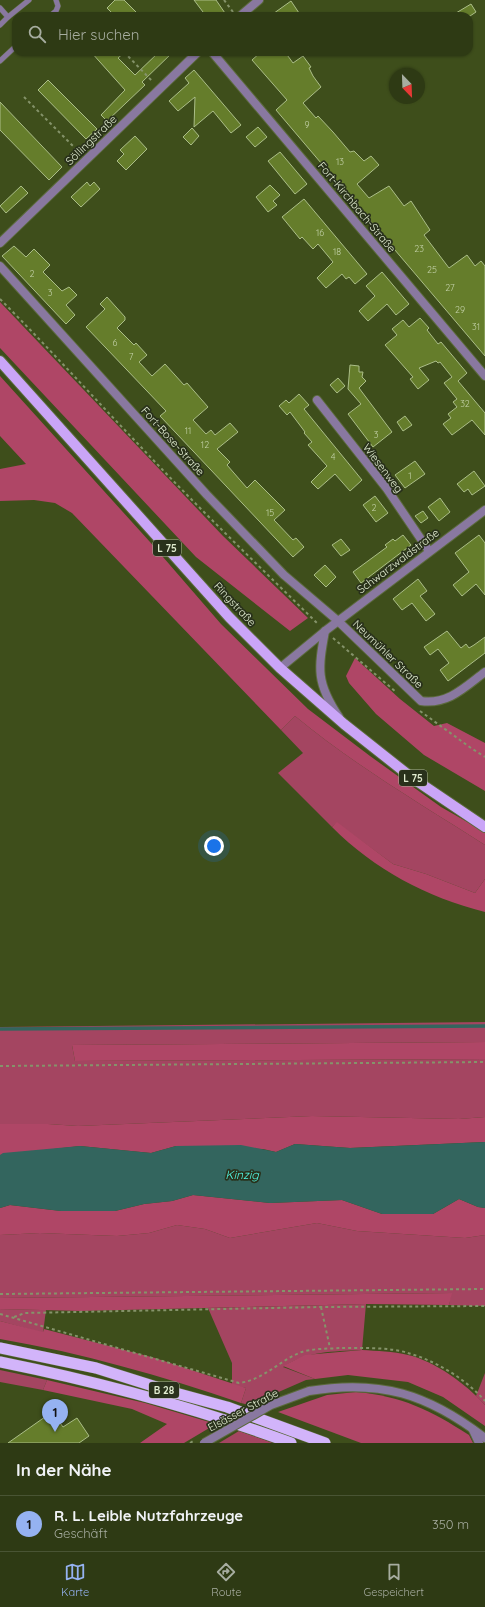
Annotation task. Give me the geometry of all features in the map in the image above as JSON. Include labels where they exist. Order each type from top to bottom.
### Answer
[{"type":"highway","name":"B 28","points":[[0,1348],[96,1368],[228,1407],[325,1443]]},
{"type":"highway","name":"B 28","points":[[0,1362],[100,1383],[242,1425],[291,1443]]},
{"type":"main road","name":"Ringstraße","points":[[0,361],[229,617],[280,668],[344,724],[411,777],[485,827]]},
{"type":"street","points":[[245,12],[259,0]]},
{"type":"street","name":"Söllingstraße","points":[[0,243],[194,56]]},
{"type":"street","name":"Fort-Kirchbach-Straße","points":[[215,56],[485,376]]},
{"type":"street","name":"Fort-Bose-Straße","points":[[0,266],[207,495],[284,575],[338,621]]},
{"type":"street","name":"Wiesenweg","points":[[317,400],[387,489],[429,551]]},
{"type":"street","name":"Schwarzwaldstraße","points":[[280,668],[325,631],[485,510]]},
{"type":"street","name":"Neumühler Straße","points":[[338,621],[421,701],[433,703],[445,700],[485,672]]},
{"type":"street","points":[[325,631],[319,673],[326,698],[344,724]]},
{"type":"street","name":"Elsässer Straße","points":[[204,1443],[271,1406],[309,1391],[354,1386],[396,1391],[432,1404],[485,1438]]},
{"type":"street","points":[[473,1430],[479,1443]]},
{"type":"lane","points":[[14,12],[28,0]]},
{"type":"lane","points":[[55,12],[58,6],[56,0]]},
{"type":"lane","points":[[0,8],[8,17]]},
{"type":"lane","points":[[0,25],[12,14]]},
{"type":"lane","points":[[0,61],[12,50]]},
{"type":"path","points":[[224,0],[233,12]]},
{"type":"path","points":[[128,56],[159,89]]},
{"type":"path","points":[[24,97],[86,160]]},
{"type":"path","points":[[0,1066],[485,1062]]},
{"type":"path","points":[[0,1294],[485,1289]]},
{"type":"path","points":[[13,1317],[25,1313],[321,1307],[485,1306]]},
{"type":"path","points":[[321,1307],[330,1348]]},
{"type":"path","points":[[0,1314],[45,1328],[155,1357],[239,1383],[247,1382],[265,1374],[299,1353],[330,1348],[362,1348],[407,1352],[440,1366],[465,1383],[485,1401]]},
{"type":"shaded area","points":[[0,302],[223,536],[308,618],[290,631],[196,557],[0,348]]},
{"type":"shaded area","points":[[0,376],[150,542],[221,624],[308,709],[441,807],[485,832],[485,845],[364,768],[295,716],[281,730],[72,513],[55,503],[34,500],[0,501],[0,469],[26,464],[0,436]]},
{"type":"shaded area","points":[[355,658],[400,699],[434,726],[447,723],[485,743],[485,791],[424,755],[376,714],[349,683],[346,676]]},
{"type":"shaded area","points":[[295,716],[364,768],[485,845],[485,879],[475,893],[426,874],[393,864],[337,823],[332,827],[278,773],[303,753],[281,730]]},
{"type":"shaded area","points":[[337,822],[393,864],[426,874],[475,893],[485,879],[485,912],[442,898],[402,880],[384,869],[348,842],[332,827]]},
{"type":"shaded area","points":[[485,1022],[485,1042],[72,1045],[75,1061],[485,1059],[485,1117],[459,1119],[312,1116],[78,1126],[48,1124],[0,1124],[0,1027]]},
{"type":"shaded area","points":[[485,1042],[485,1059],[75,1061],[72,1045]]},
{"type":"shaded area","points":[[312,1116],[459,1119],[485,1117],[485,1142],[350,1148],[295,1144],[276,1152],[263,1149],[176,1146],[151,1153],[80,1146],[0,1155],[0,1124],[48,1124],[78,1126]]},
{"type":"shaded area","points":[[193,1195],[270,1203],[342,1200],[382,1214],[433,1214],[459,1199],[478,1207],[485,1208],[485,1235],[465,1238],[357,1231],[317,1223],[230,1238],[205,1229],[177,1225],[149,1233],[117,1236],[40,1233],[0,1235],[0,1208],[10,1205],[61,1211],[115,1211],[144,1204],[172,1201]]},
{"type":"shaded area","points":[[317,1223],[357,1231],[465,1238],[485,1235],[485,1306],[449,1305],[451,1293],[0,1298],[0,1235],[40,1233],[117,1236],[149,1233],[177,1225],[205,1229],[230,1238]]},
{"type":"shaded area","points":[[452,1293],[449,1305],[366,1304],[81,1311],[0,1309],[0,1298]]},
{"type":"shaded area","points":[[366,1304],[362,1350],[321,1353],[302,1357],[283,1367],[315,1379],[306,1380],[249,1405],[241,1403],[246,1388],[232,1385],[232,1363],[208,1308]]},
{"type":"shaded area","points":[[0,1309],[46,1310],[43,1333],[0,1321]]},
{"type":"shaded area","points":[[0,1321],[43,1332],[44,1329],[155,1358],[246,1388],[241,1403],[122,1366],[61,1351],[0,1339]]},
{"type":"shaded area","points":[[362,1350],[408,1355],[439,1368],[460,1382],[485,1405],[485,1426],[443,1397],[408,1382],[348,1375],[315,1379],[283,1366],[305,1355]]},
{"type":"shaded area","points":[[0,1370],[47,1380],[43,1390],[0,1382]]},
{"type":"shaded area","points":[[485,1373],[485,1405],[476,1396]]},
{"type":"shaded area","points":[[47,1380],[145,1403],[216,1424],[184,1443],[140,1443],[167,1424],[132,1409],[43,1390]]},
{"type":"shaded area","points":[[356,1392],[388,1397],[428,1411],[469,1435],[473,1443],[361,1443],[278,1412],[327,1395]]},
{"type":"shaded area","points":[[239,1431],[273,1443],[219,1443]]},
{"type":"water","name":"Kinzig","points":[[485,1142],[485,1208],[478,1207],[459,1199],[433,1214],[382,1214],[342,1200],[270,1203],[193,1195],[172,1201],[144,1204],[115,1211],[61,1211],[10,1205],[0,1208],[0,1155],[3,1153],[80,1146],[151,1153],[176,1146],[241,1145],[276,1152],[295,1144],[350,1148]]},
{"type":"building","points":[[115,0],[124,0],[136,12],[111,12],[107,8]]},
{"type":"building","points":[[194,0],[216,0],[224,12],[203,12]]},
{"type":"building","points":[[291,1],[298,12],[276,12]]},
{"type":"building","points":[[471,4],[476,12],[473,14],[473,12],[458,12]]},
{"type":"building","points":[[95,56],[120,56],[118,58],[135,75],[155,56],[169,56],[142,82],[145,85],[107,121],[101,115],[125,90]]},
{"type":"building","points":[[256,56],[288,56],[293,63],[303,56],[311,67],[309,68],[313,76],[321,87],[303,103],[316,118],[318,116],[350,152],[354,151],[364,161],[371,156],[379,165],[357,184],[369,198],[389,186],[404,206],[411,201],[430,230],[424,235],[449,268],[467,255],[475,266],[481,261],[485,266],[485,356],[276,110],[287,100],[252,60]]},
{"type":"building","points":[[194,70],[241,125],[231,133],[213,111],[194,127],[195,97],[178,111],[169,101],[189,83],[185,78]]},
{"type":"building","points":[[48,80],[97,129],[86,139],[38,90]]},
{"type":"building","points":[[0,102],[62,167],[49,180],[0,130]]},
{"type":"building","points":[[258,127],[267,137],[255,147],[246,137]]},
{"type":"building","points":[[192,128],[199,136],[191,145],[183,137]]},
{"type":"building","points":[[135,136],[147,149],[126,170],[117,161],[124,154],[120,150]]},
{"type":"building","points":[[280,152],[307,184],[295,194],[268,161]]},
{"type":"building","points":[[87,182],[90,186],[94,182],[100,189],[81,207],[71,197]]},
{"type":"building","points":[[270,185],[280,195],[273,201],[277,205],[268,212],[256,197]]},
{"type":"building","points":[[21,186],[28,193],[6,213],[0,206]]},
{"type":"building","points":[[304,199],[367,274],[355,284],[349,277],[346,279],[342,274],[326,288],[317,278],[333,262],[318,244],[313,249],[302,237],[300,239],[282,217]]},
{"type":"building","points":[[14,246],[26,257],[34,249],[50,265],[43,272],[62,291],[69,287],[77,295],[66,305],[75,315],[66,324],[2,256]]},
{"type":"building","points":[[382,272],[409,304],[396,315],[387,304],[368,321],[359,311],[375,296],[366,286]]},
{"type":"building","points":[[107,297],[125,317],[125,320],[117,328],[134,345],[136,343],[147,355],[139,362],[152,376],[165,364],[184,385],[187,383],[208,407],[193,420],[206,434],[211,430],[215,435],[230,423],[238,432],[217,449],[230,462],[227,465],[247,488],[255,480],[285,510],[274,520],[293,540],[296,538],[304,547],[293,557],[160,416],[166,411],[86,327],[105,309],[100,304]]},
{"type":"building","points":[[420,318],[429,328],[427,330],[438,344],[441,342],[467,373],[458,381],[485,413],[485,435],[472,420],[452,435],[443,424],[451,418],[448,414],[457,407],[453,402],[457,399],[444,383],[452,377],[440,362],[438,363],[436,361],[419,368],[429,380],[418,389],[410,379],[413,377],[385,345],[397,335],[392,329],[403,320],[409,327]]},
{"type":"building","points":[[350,365],[359,366],[359,372],[363,372],[362,377],[366,381],[359,388],[392,432],[373,447],[348,414],[361,404],[348,389]]},
{"type":"building","points":[[338,378],[345,386],[337,393],[330,385]]},
{"type":"building","points":[[299,394],[309,405],[304,409],[362,480],[350,491],[335,474],[318,489],[311,482],[327,466],[308,445],[312,442],[290,412],[287,415],[279,406],[286,400],[289,403]]},
{"type":"building","points":[[405,416],[412,425],[403,431],[397,422]]},
{"type":"building","points":[[415,461],[425,474],[405,488],[395,475]]},
{"type":"building","points":[[474,471],[485,486],[472,495],[468,489],[464,492],[457,484]]},
{"type":"building","points":[[375,496],[388,513],[376,522],[363,505]]},
{"type":"building","points":[[440,498],[450,512],[439,521],[428,507]]},
{"type":"building","points":[[423,511],[428,518],[421,523],[415,516]]},
{"type":"building","points":[[403,535],[411,545],[361,583],[353,572],[387,547],[385,545],[393,539],[395,541]]},
{"type":"building","points":[[479,535],[485,543],[485,595],[476,584],[462,596],[453,585],[469,572],[455,553]]},
{"type":"building","points":[[341,539],[350,550],[341,556],[332,545]]},
{"type":"building","points":[[325,565],[336,577],[326,587],[314,575]]},
{"type":"building","points":[[418,579],[427,591],[420,596],[435,614],[426,621],[412,603],[402,610],[393,599]]},
{"type":"building","points":[[447,631],[461,648],[466,644],[469,648],[485,637],[485,653],[448,681],[440,670],[449,663],[438,649],[430,655],[424,647]]},
{"type":"building","points":[[52,1412],[63,1427],[77,1418],[89,1436],[79,1443],[8,1443]]},
{"type":"waterway","points":[[0,1029],[485,1026]]},
{"type":"place","name":"R. L. Leible Nutzfahrzeuge","points":[[55,1432]]}]
